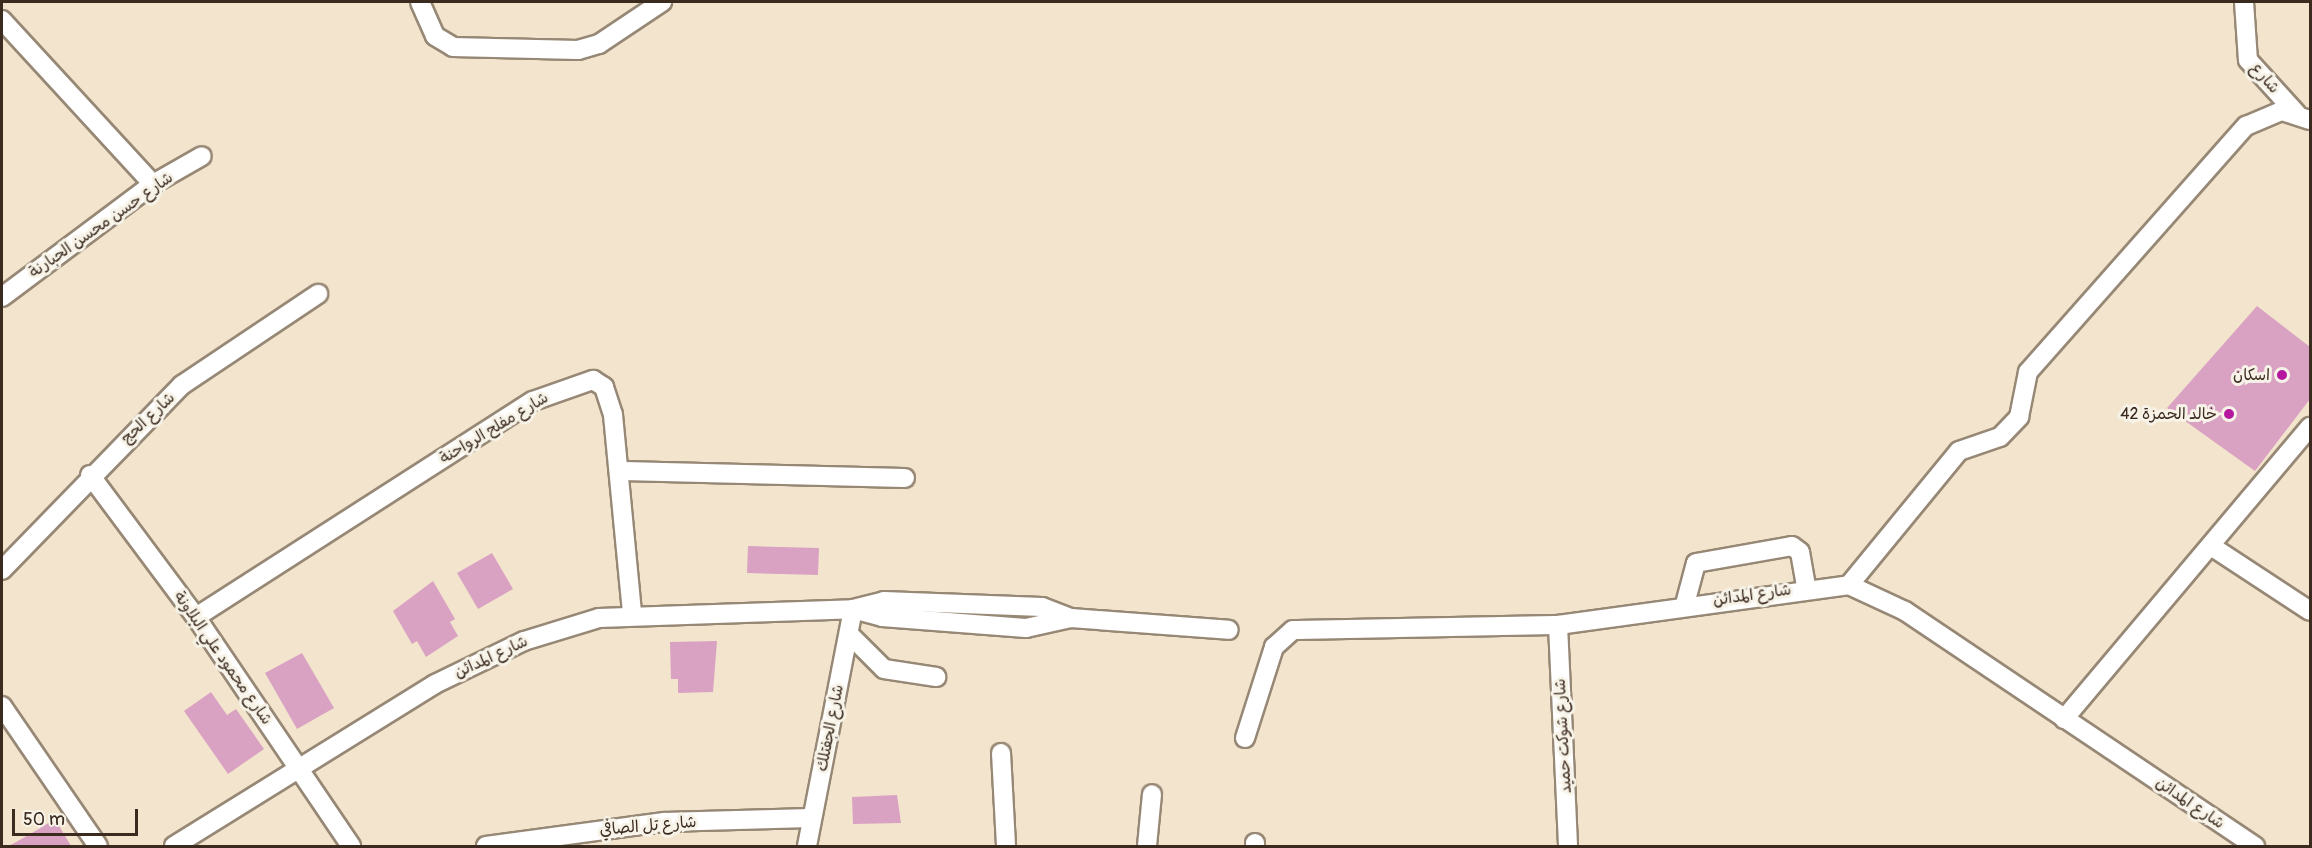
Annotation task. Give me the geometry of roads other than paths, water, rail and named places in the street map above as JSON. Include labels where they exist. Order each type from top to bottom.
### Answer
[{"type":"street","points":[[420,2],[435,36],[453,47],[578,51],[598,44],[662,2]]},
{"type":"street","name":"شارع","points":[[2244,2],[2248,60],[2303,116]]},
{"type":"street","points":[[2,20],[153,184]]},
{"type":"street","points":[[1849,585],[1959,451],[2000,437],[2019,417],[2028,372],[2246,126],[2269,112],[2303,116]]},
{"type":"street","name":"شارع حسن محسن الحبارنة","points":[[4,288],[153,184],[202,156]]},
{"type":"street","name":"شارع الحج","points":[[2,570],[90,474],[182,385],[318,294]]},
{"type":"street","name":"شارع مفلح الرواحنة","points":[[196,617],[533,401],[578,381],[604,387],[622,471],[632,614]]},
{"type":"street","points":[[2064,719],[2310,427]]},
{"type":"street","points":[[622,471],[905,478]]},
{"type":"street","name":"شارع محمود علي البلاونة","points":[[90,474],[196,617],[351,846]]},
{"type":"street","points":[[1685,604],[1696,563],[1792,546],[1800,552],[1806,587]]},
{"type":"street","points":[[2211,546],[2310,611]]},
{"type":"street","name":"شارع المدائن","points":[[1245,738],[1274,647],[1293,630],[1557,625],[1806,587],[1849,585],[1892,603],[2255,846]]},
{"type":"street","name":"شارع المدائن","points":[[174,846],[406,701],[524,641],[589,620],[632,614],[854,609],[882,617],[1026,628],[1071,618],[1229,630]]},
{"type":"street","name":"شارع الجفتلك","points":[[807,846],[854,609]]},
{"type":"street","name":"شارع شوكت حميد","points":[[1557,625],[1568,846]]},
{"type":"street","points":[[849,634],[884,669],[936,677]]},
{"type":"street","points":[[2,706],[99,846]]},
{"type":"street","points":[[1001,753],[1006,846]]},
{"type":"street","points":[[1147,846],[1152,794]]},
{"type":"street","name":"شارع تل الصافي","points":[[486,846],[554,841],[664,822],[811,818]]},
{"type":"place","name":"اسكان","points":[[2282,375]]},
{"type":"place","name":"خالد الحمزة 42","points":[[2229,414]]}]
